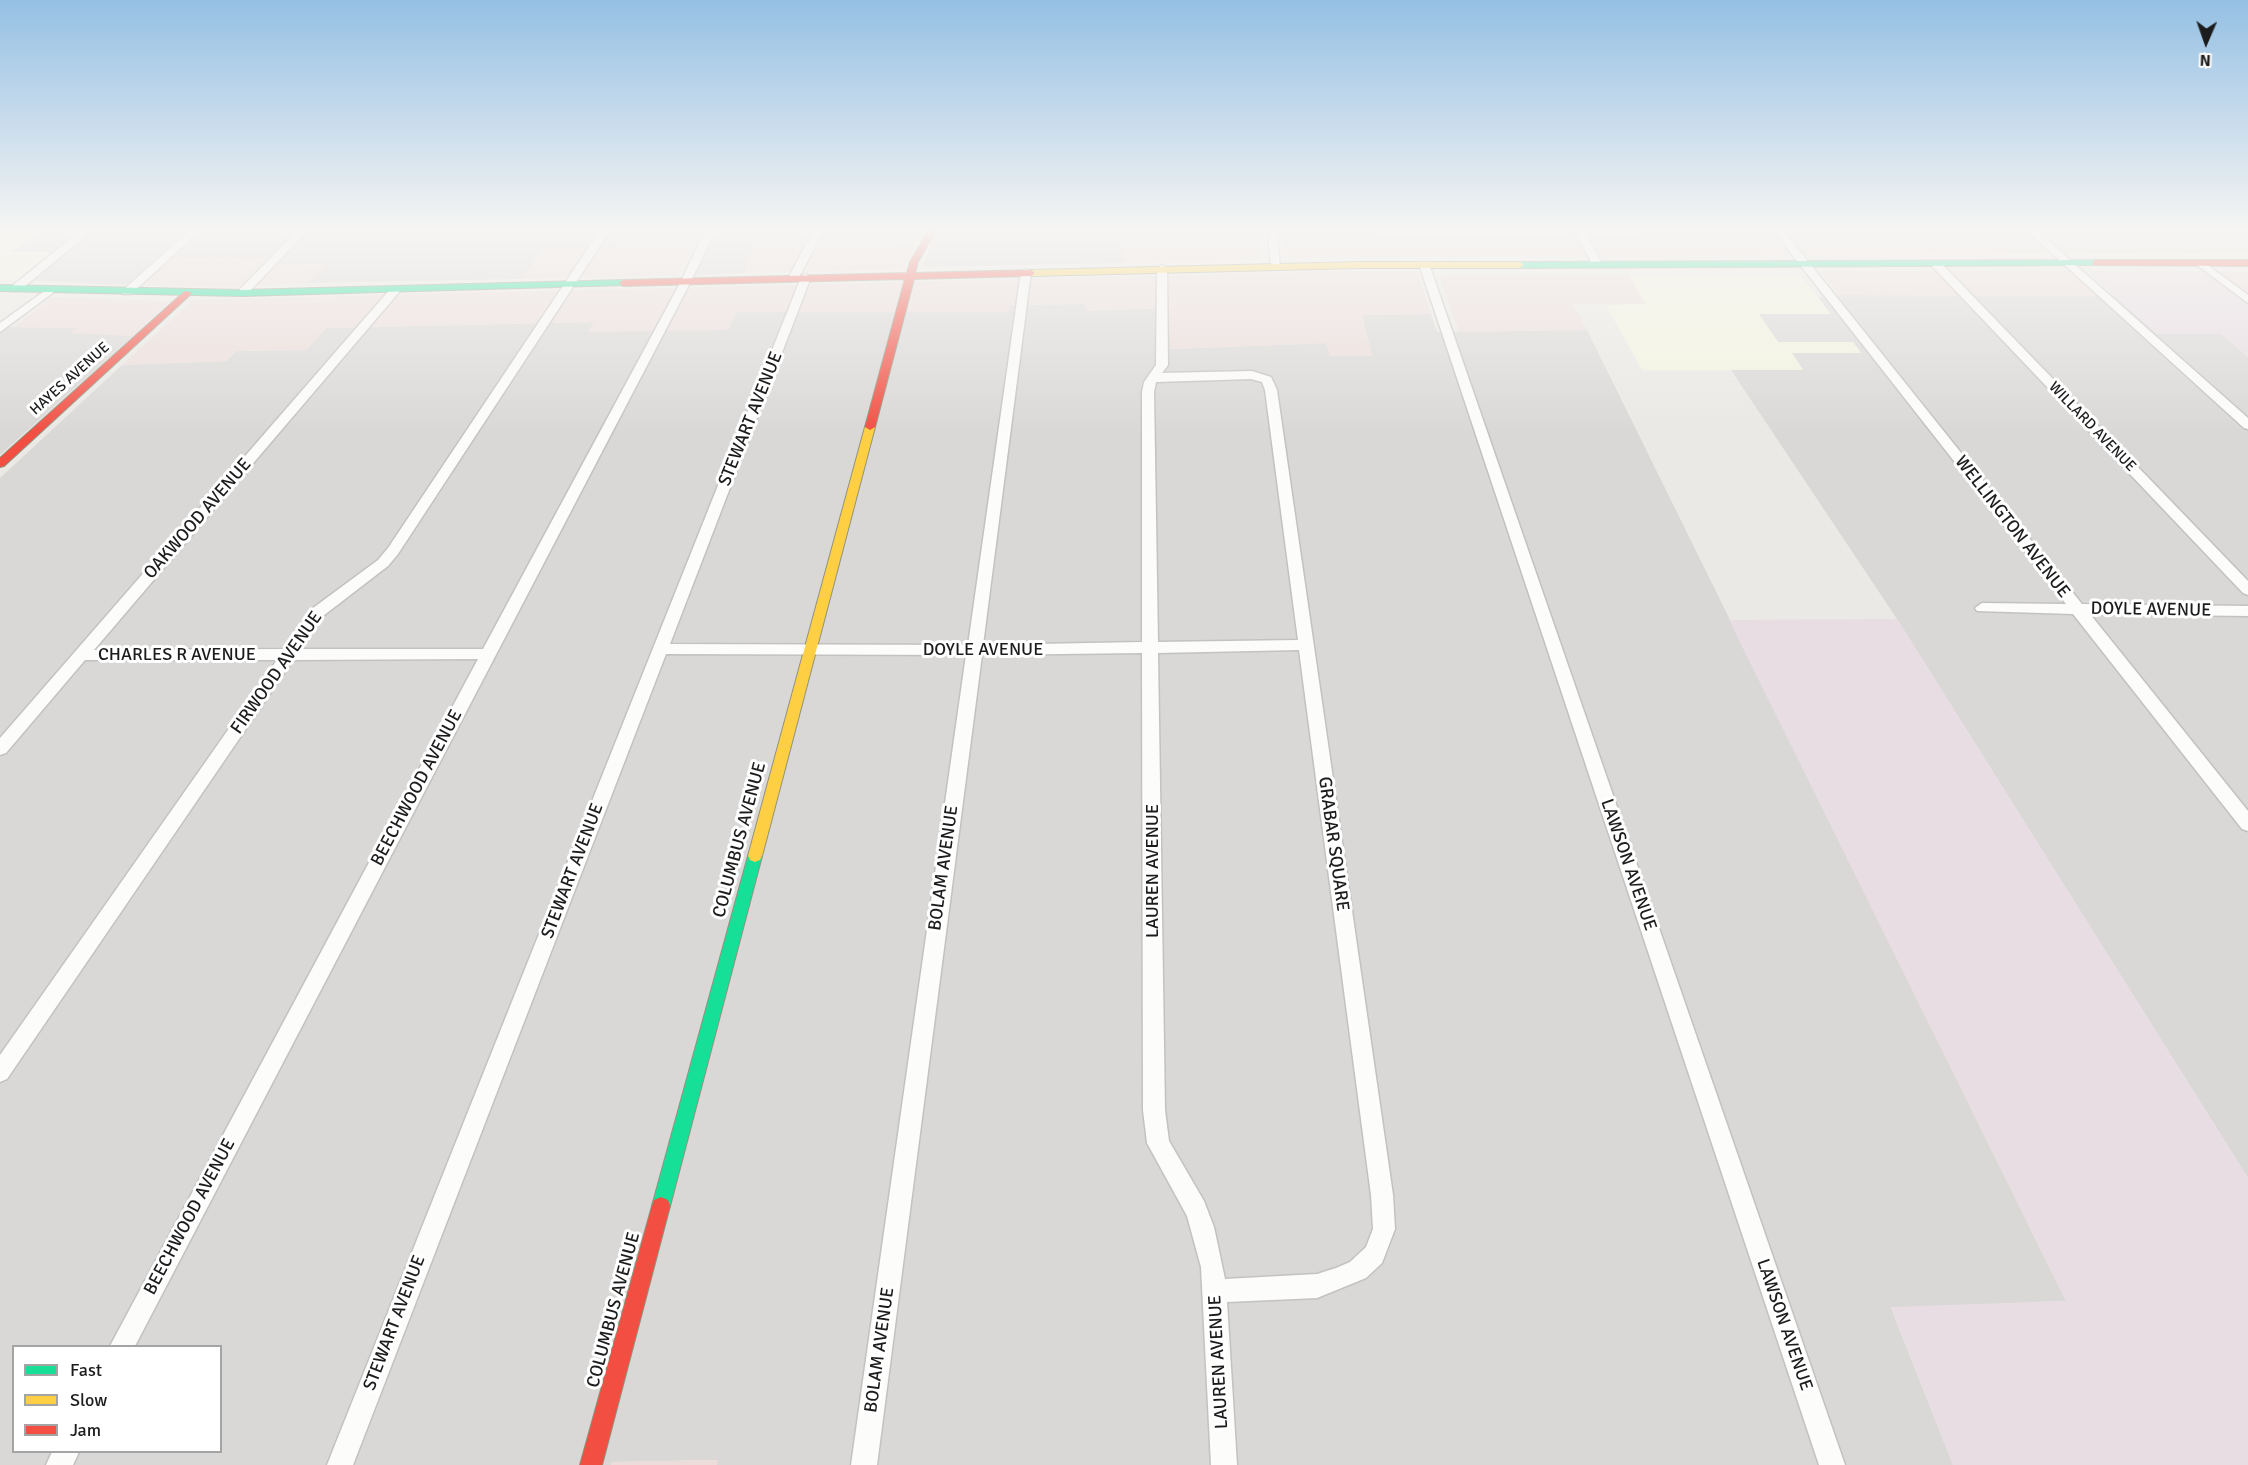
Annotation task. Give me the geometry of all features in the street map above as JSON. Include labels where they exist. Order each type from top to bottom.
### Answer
[{"type":"main road","name":"HAYES AVENUE","points":[[0,464],[183,297]]},
{"type":"main road","name":"COLUMBUS AVENUE","points":[[591,1465],[904,297]]},
{"type":"street","points":[[0,329],[41,297]]},
{"type":"street","name":"OAKWOOD AVENUE","points":[[1,746],[389,297]]},
{"type":"street","name":"FIRWOOD AVENUE","points":[[0,1072],[324,605],[383,563],[393,551],[561,297]]},
{"type":"street","name":"BEECHWOOD AVENUE","points":[[123,1345],[676,297]]},
{"type":"street","name":"STEWART AVENUE","points":[[340,1465],[660,649],[792,297]]},
{"type":"street","name":"BOLAM AVENUE","points":[[864,1465],[1023,297]]},
{"type":"street","name":"LAUREN AVENUE","points":[[1162,297],[1162,365],[1148,392],[1155,1122],[1158,1143],[1203,1227],[1213,1267],[1224,1465]]},
{"type":"street","name":"LAWSON AVENUE","points":[[1435,297],[1832,1465]]},
{"type":"street","name":"WELLINGTON AVENUE","points":[[1832,297],[2248,824]]},
{"type":"street","name":"WILLARD AVENUE","points":[[1968,297],[2248,591]]},
{"type":"street","points":[[2107,297],[2248,425]]},
{"type":"street","name":"GRABAR SQUARE","points":[[1154,377],[1247,375],[1263,378],[1269,383],[1379,1172],[1384,1229],[1374,1255],[1358,1270],[1339,1279],[1317,1286],[1216,1291]]},
{"type":"street","name":"DOYLE AVENUE","points":[[1982,608],[2248,610]]},
{"type":"street","name":"DOYLE AVENUE","points":[[660,649],[1149,649],[1306,645]]},
{"type":"street","name":"CHARLES R AVENUE","points":[[81,655],[488,654]]},
{"type":"shaded area","points":[[52,297],[168,303],[133,336],[71,333],[76,328],[14,327]]},
{"type":"shaded area","points":[[296,297],[1426,297],[1431,314],[1362,315],[1372,356],[1330,356],[1326,343],[1170,349],[1168,308],[1087,311],[1085,304],[1010,305],[1008,312],[737,312],[728,330],[588,332],[594,322],[326,328],[306,350],[236,351],[226,361],[122,365],[193,300]]},
{"type":"shaded area","points":[[1447,297],[1642,297],[1646,305],[1573,304],[1587,330],[1459,332]]},
{"type":"shaded area","points":[[1642,297],[1818,297],[1831,314],[1759,314],[1778,342],[1853,342],[1861,353],[1792,353],[1803,370],[1642,370],[1606,305],[1646,304]]},
{"type":"shaded area","points":[[1818,297],[2117,297],[2157,334],[2221,334],[2248,357],[2248,1178],[1897,619],[1731,370],[1803,370],[1791,353],[1861,353],[1853,342],[1778,342],[1758,314],[1830,314]]},
{"type":"shaded area","points":[[2116,297],[2248,297],[2248,357],[2221,334],[2157,334]]},
{"type":"shaded area","points":[[1086,304],[1087,311],[1169,308],[1170,349],[1327,343],[1331,356],[1372,355],[1362,315],[1431,314],[1437,332],[1587,330],[2066,1301],[1891,1308],[1953,1465],[717,1465],[717,1460],[612,1462],[611,1465],[0,1465],[0,478],[122,365],[226,361],[236,351],[306,350],[326,328],[595,322],[588,332],[737,312],[1008,312],[1009,305]]},
{"type":"shaded area","points":[[0,327],[77,328],[72,332],[133,336],[0,455]]},
{"type":"shaded area","points":[[1897,619],[2248,1178],[2248,1465],[1953,1465],[1891,1307],[2066,1301],[1729,620]]},
{"type":"shaded area","points":[[718,1460],[717,1465],[611,1465],[612,1462]]},
{"type":"traffic: fast","points":[[661,1206],[755,856]]},
{"type":"traffic: slow","points":[[755,856],[870,427]]},
{"type":"traffic: jam","points":[[0,464],[183,297]]},
{"type":"traffic: jam","points":[[870,427],[905,297]]},
{"type":"traffic: jam","points":[[591,1465],[661,1206]]}]
